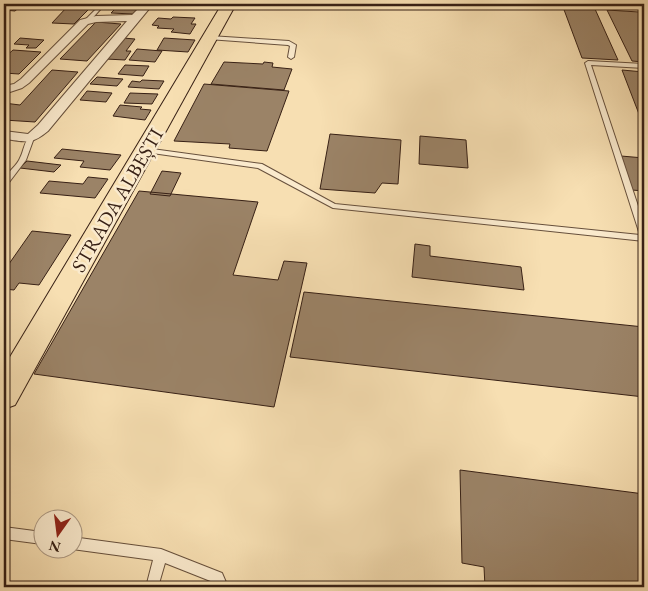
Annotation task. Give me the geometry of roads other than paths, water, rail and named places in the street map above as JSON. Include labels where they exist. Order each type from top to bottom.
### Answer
[{"type":"main road","name":"STRADA ALBEȘTI","points":[[4,395],[230,4]]},
{"type":"street","points":[[4,135],[31,138],[43,128],[148,4]]},
{"type":"street","points":[[4,90],[18,86],[25,81],[79,25],[87,20],[135,18]]},
{"type":"lane","points":[[87,20],[103,4]]},
{"type":"lane","points":[[210,38],[289,43],[294,45],[291,57]]},
{"type":"lane","points":[[145,150],[260,166],[333,206],[644,237],[588,63],[644,66]]},
{"type":"lane","points":[[4,183],[23,160],[31,138]]},
{"type":"lane","points":[[4,533],[32,537]]},
{"type":"lane","points":[[82,543],[161,555],[218,577],[222,587]]},
{"type":"lane","points":[[152,587],[161,555]]}]
